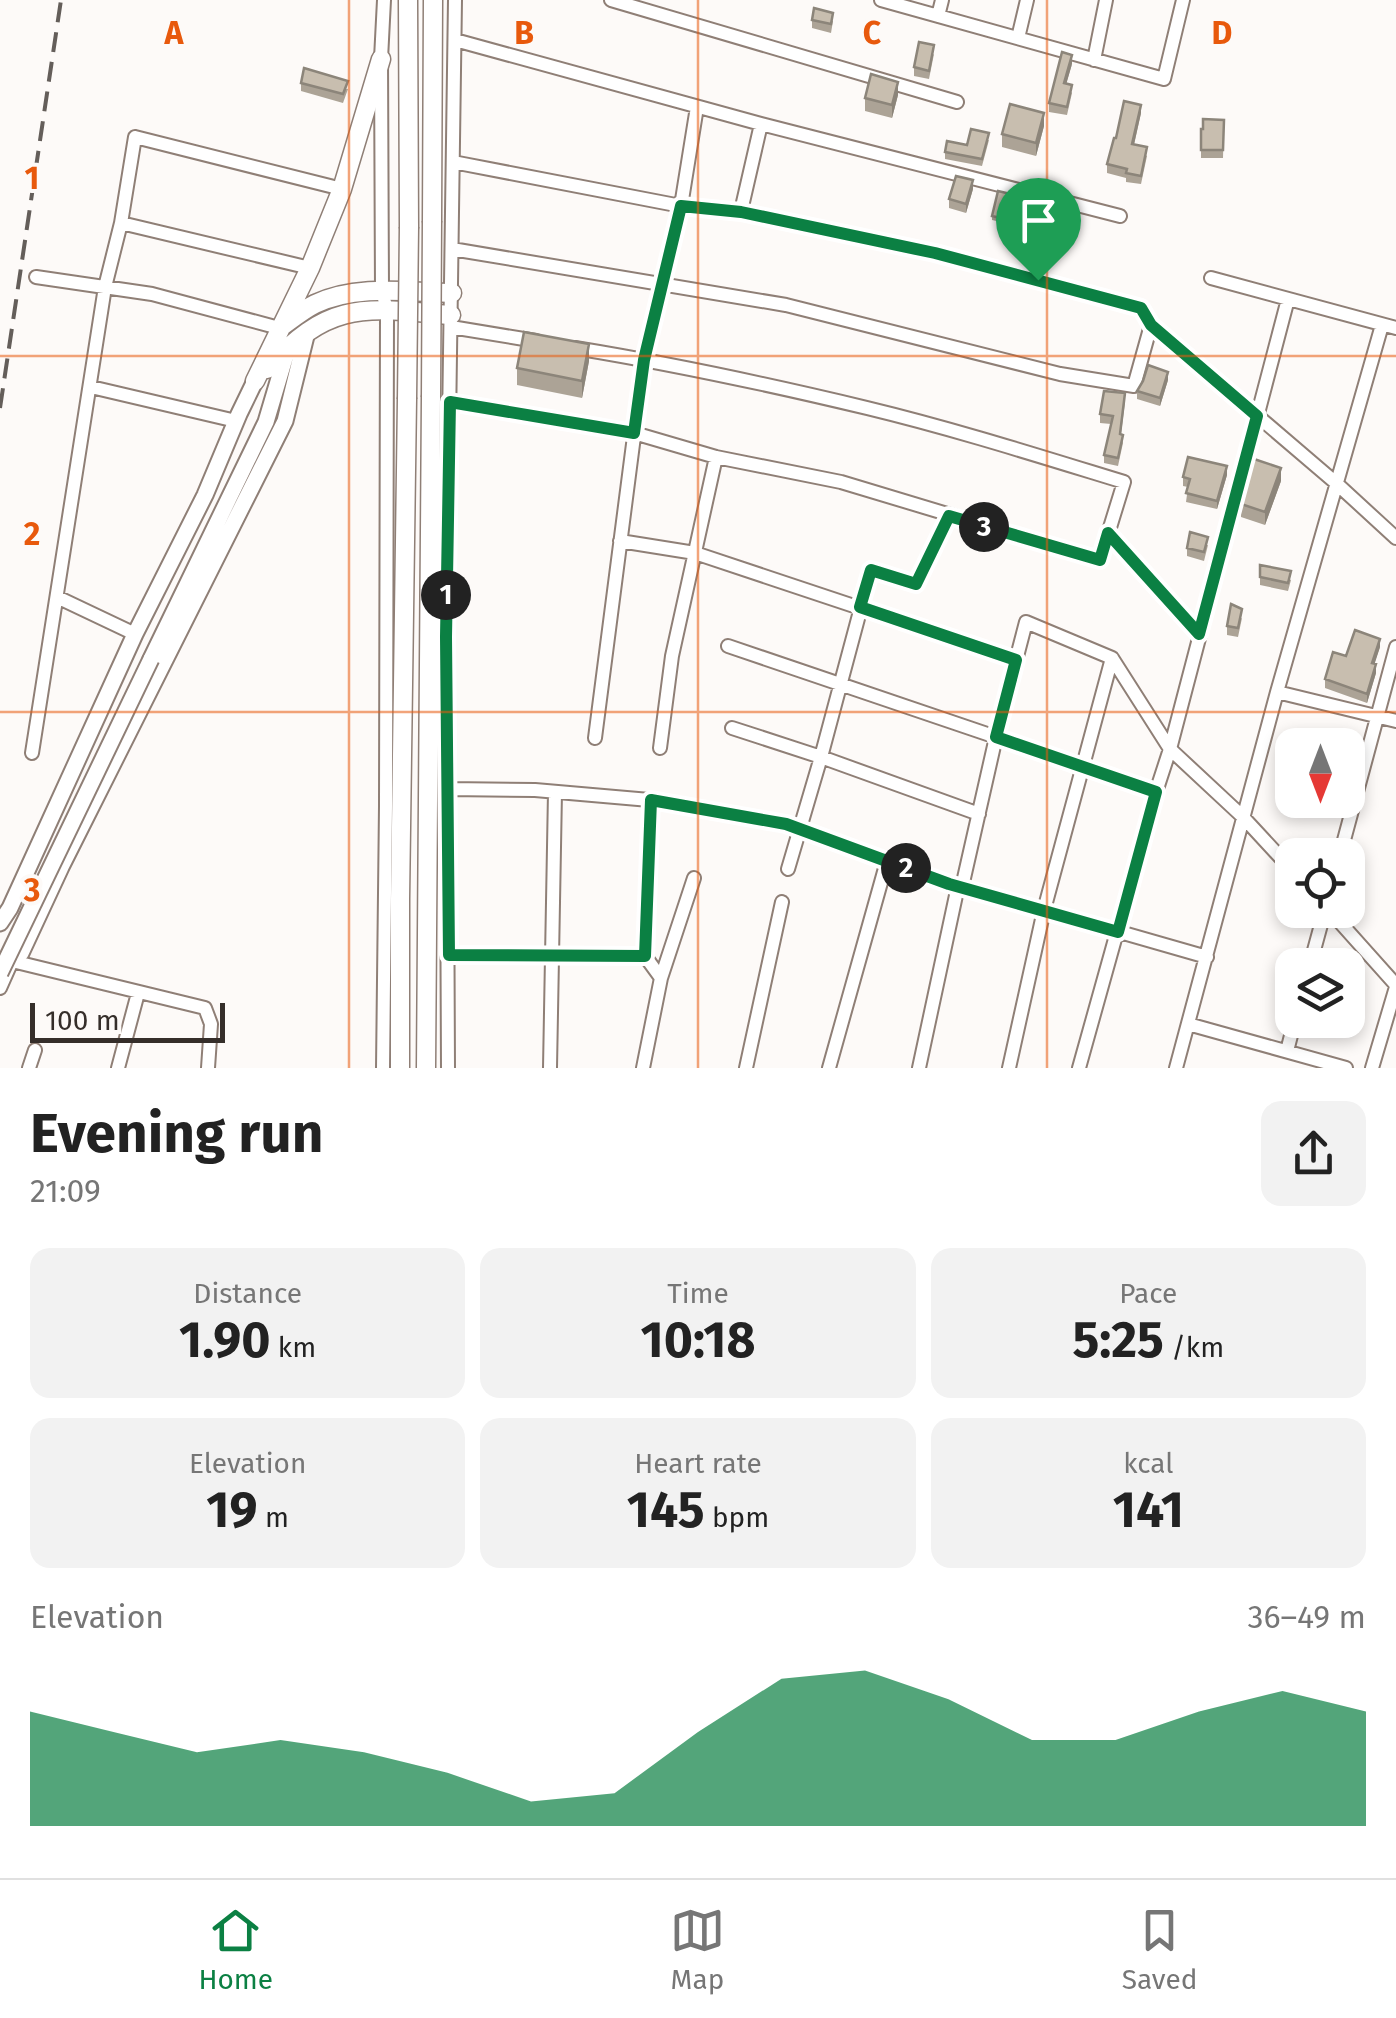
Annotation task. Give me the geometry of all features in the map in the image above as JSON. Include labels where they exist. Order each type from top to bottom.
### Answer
[{"type":"highway","points":[[400,1068],[408,0]]},
{"type":"highway","points":[[426,1068],[433,0]]},
{"type":"highway","points":[[284,336],[342,189],[381,60]]},
{"type":"highway","points":[[255,381],[284,336],[312,305],[331,297],[355,292],[451,321]]},
{"type":"highway","points":[[284,336],[307,332],[326,320],[384,300],[452,293]]},
{"type":"main road","points":[[8,965],[285,421],[307,332]]},
{"type":"main road","points":[[8,965],[266,422],[284,336]]},
{"type":"main road","points":[[0,923],[255,381]]},
{"type":"street","points":[[383,1068],[384,0]]},
{"type":"street","points":[[448,1068],[446,637],[455,0]]},
{"type":"street","points":[[611,0],[957,102]]},
{"type":"street","points":[[881,0],[1164,79],[1183,0]]},
{"type":"street","points":[[938,16],[942,0]]},
{"type":"street","points":[[1018,38],[1027,0]]},
{"type":"street","points":[[1094,60],[1106,0]]},
{"type":"street","points":[[455,40],[1120,216]]},
{"type":"street","points":[[596,738],[644,360],[681,206],[697,107]]},
{"type":"street","points":[[741,212],[761,124]]},
{"type":"street","points":[[32,753],[105,287],[121,223],[134,136],[342,189]]},
{"type":"street","points":[[453,162],[681,206],[741,212],[935,253],[1141,308],[1151,325],[1396,538]]},
{"type":"street","points":[[121,223],[310,268]]},
{"type":"street","points":[[452,248],[786,306],[1060,374],[1134,386],[1151,325]]},
{"type":"street","points":[[36,277],[152,294],[284,336]]},
{"type":"street","points":[[1176,1068],[1336,483],[1389,327],[1211,278]]},
{"type":"street","points":[[1079,1068],[1170,750],[1288,299]]},
{"type":"street","points":[[451,321],[548,343]]},
{"type":"street","points":[[450,402],[634,433],[716,457],[840,482],[1100,560],[1124,482],[868,408],[567,346]]},
{"type":"street","points":[[91,387],[236,421]]},
{"type":"street","points":[[660,748],[672,656],[716,457]]},
{"type":"street","points":[[788,870],[871,570],[916,584],[949,516]]},
{"type":"street","points":[[1108,533],[1199,634]]},
{"type":"street","points":[[620,542],[695,552],[1016,660]]},
{"type":"street","points":[[57,597],[135,634]]},
{"type":"street","points":[[919,1068],[1026,622],[1112,658],[1170,750],[1275,852]]},
{"type":"street","points":[[728,646],[1156,792]]},
{"type":"street","points":[[1345,838],[1396,647]]},
{"type":"street","points":[[1009,1068],[1044,910],[1112,658]]},
{"type":"street","points":[[1277,692],[1396,721]]},
{"type":"street","points":[[732,728],[979,814]]},
{"type":"street","points":[[447,789],[651,800],[786,824],[960,886],[1207,957]]},
{"type":"street","points":[[550,1068],[555,792]]},
{"type":"street","points":[[651,800],[645,956],[660,978]]},
{"type":"street","points":[[829,1068],[887,861]]},
{"type":"street","points":[[644,1068],[660,978],[694,878]]},
{"type":"street","points":[[746,1068],[782,902]]},
{"type":"street","points":[[1343,928],[1396,986],[1372,1068]]},
{"type":"street","points":[[449,955],[645,956]]},
{"type":"street","points":[[0,988],[8,965],[205,1008],[211,1024],[208,1068]]},
{"type":"street","points":[[118,1068],[138,992]]},
{"type":"street","points":[[1188,1024],[1346,1068]]},
{"type":"street","points":[[1287,1051],[1290,1038]]},
{"type":"street","points":[[28,1068],[34,1050]]},
{"type":"building","points":[[814,8],[833,13],[831,24],[812,20]]},
{"type":"building","points":[[919,42],[934,45],[929,71],[914,67]]},
{"type":"building","points":[[1062,52],[1072,55],[1064,83],[1072,85],[1067,107],[1049,103]]},
{"type":"building","points":[[304,68],[348,81],[343,94],[301,83]]},
{"type":"building","points":[[871,74],[898,82],[892,105],[865,98]]},
{"type":"building","points":[[1124,101],[1141,105],[1132,144],[1147,147],[1141,176],[1107,164]]},
{"type":"building","points":[[1010,104],[1044,113],[1036,143],[1002,134]]},
{"type":"building","points":[[1203,119],[1224,120],[1223,150],[1201,150]]},
{"type":"building","points":[[971,129],[989,133],[982,159],[945,152],[947,141],[967,145]]},
{"type":"building","points":[[956,176],[973,180],[966,204],[949,199]]},
{"type":"building","points":[[998,191],[1023,197],[1018,222],[992,216]]},
{"type":"building","points":[[524,332],[589,344],[582,381],[517,368]]},
{"type":"building","points":[[1148,365],[1168,372],[1160,398],[1137,391]]},
{"type":"building","points":[[1104,391],[1125,393],[1118,458],[1104,455],[1113,416],[1100,414]]},
{"type":"building","points":[[1188,457],[1227,466],[1217,501],[1186,493],[1190,479],[1183,477]]},
{"type":"building","points":[[1254,459],[1281,468],[1265,512],[1241,504]]},
{"type":"building","points":[[1190,532],[1208,537],[1204,552],[1187,548]]},
{"type":"building","points":[[1260,565],[1291,571],[1288,583],[1260,577]]},
{"type":"building","points":[[1231,604],[1242,609],[1238,628],[1227,626]]},
{"type":"building","points":[[1355,630],[1380,639],[1367,694],[1325,679],[1333,652],[1346,656]]},
{"type":"railway","points":[[0,408],[61,0]]},
{"type":"route","points":[[681,206],[741,212],[935,253],[1038,280],[1141,308],[1151,325],[1257,416],[1199,634],[1108,533],[1100,560],[949,516],[916,584],[871,570],[860,607],[1016,660],[996,737],[1156,792],[1118,932],[949,884],[786,824],[651,800],[645,956],[449,955],[446,637],[450,402],[634,433],[644,360],[681,206]]}]
